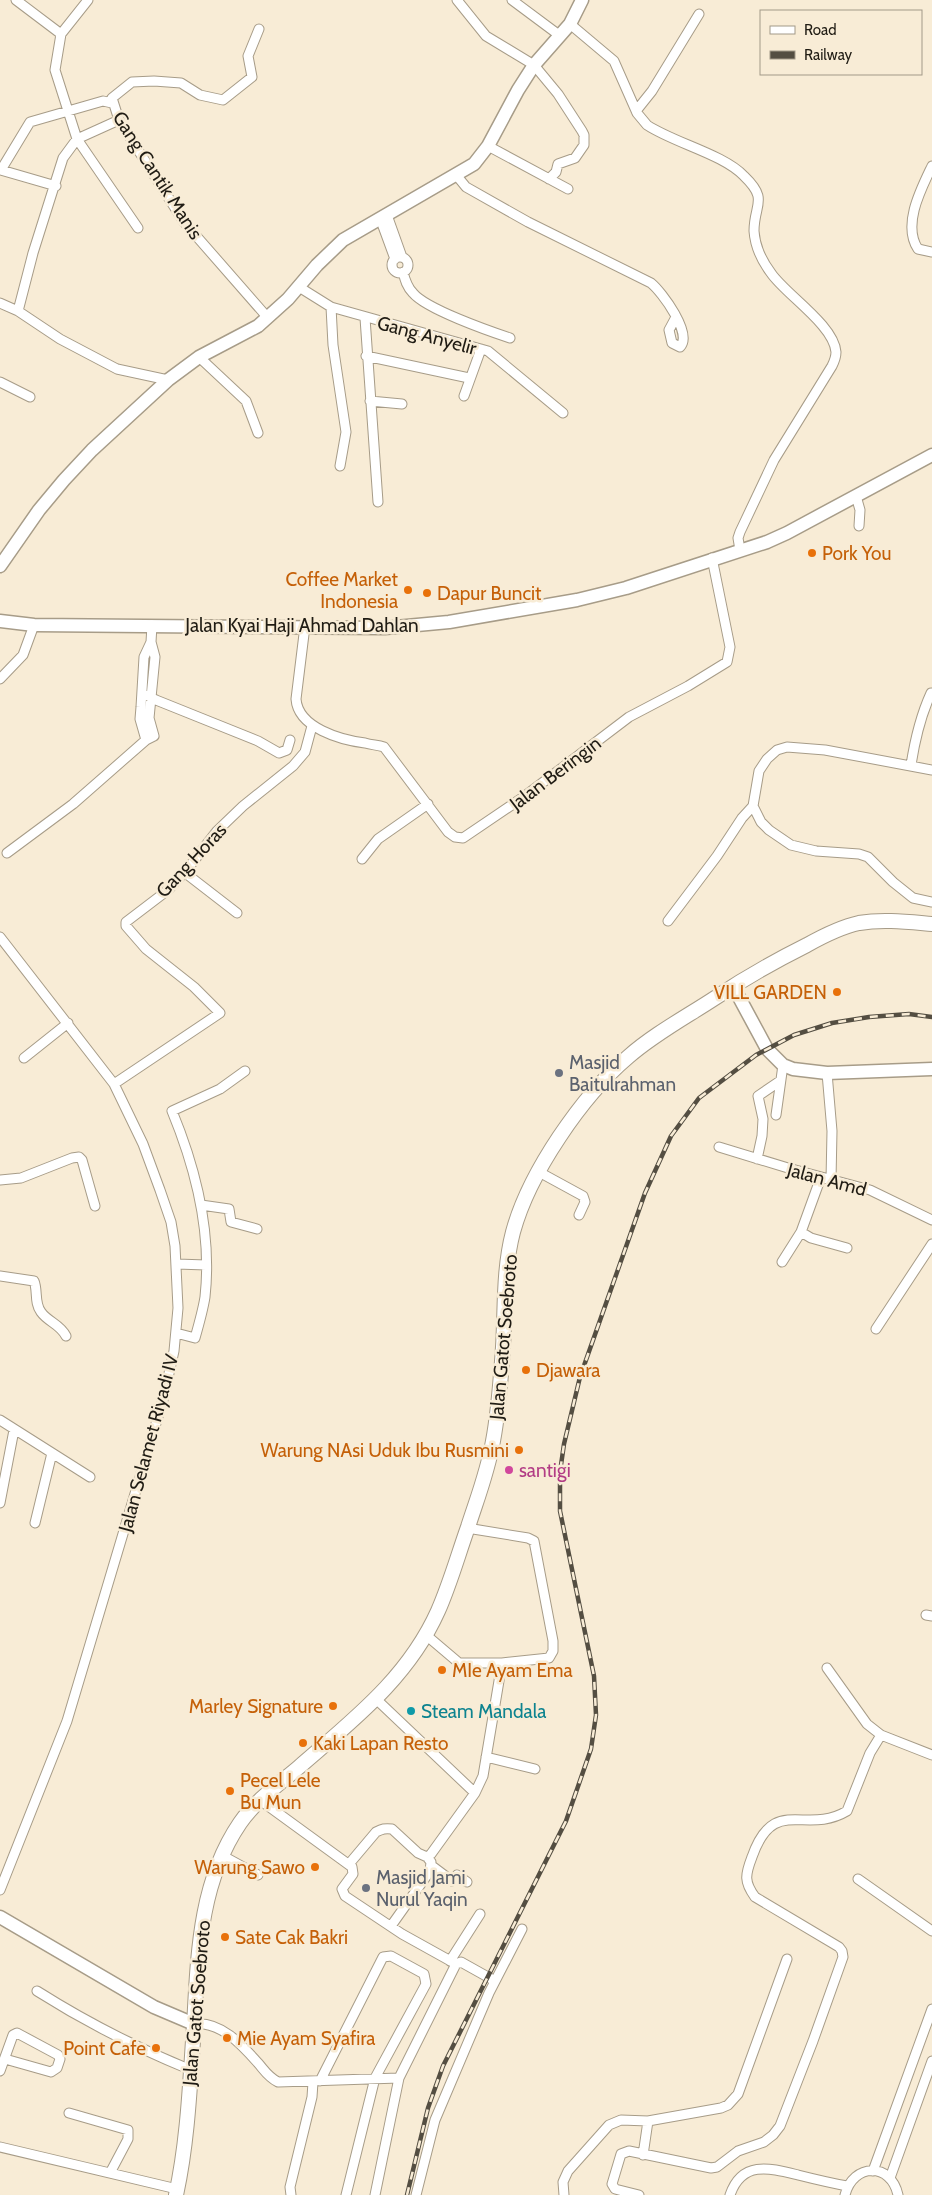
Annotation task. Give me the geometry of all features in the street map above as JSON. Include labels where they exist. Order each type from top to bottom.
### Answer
[{"type":"main road","points":[[0,566],[39,510],[70,474],[92,450],[168,380],[199,357],[248,333],[268,318],[343,240],[457,176],[474,164],[488,146],[511,102],[534,65],[570,24],[582,0]]},
{"type":"main road","name":"Jalan Kyai Haji Ahmad Dahlan","points":[[0,621],[34,626],[152,625],[385,628],[458,620],[599,595],[626,588],[787,533],[932,455]]},
{"type":"main road","name":"Jalan Gatot Soebroto","points":[[176,2192],[191,2070],[201,1927],[206,1902],[223,1856],[242,1820],[260,1800],[358,1718],[396,1678],[426,1635],[452,1576],[488,1467],[493,1443],[503,1355],[506,1276],[514,1231],[522,1207],[539,1172],[591,1095],[611,1073],[631,1054],[733,986],[822,937],[858,924],[888,922],[932,924]]},
{"type":"main road","points":[[733,986],[767,1048],[783,1065],[794,1069],[827,1073],[932,1069]]},
{"type":"main road","points":[[0,1917],[154,2007],[194,2024]]},
{"type":"street","points":[[18,0],[61,34]]},
{"type":"street","points":[[88,0],[61,34],[54,67],[77,139],[138,228]]},
{"type":"street","points":[[457,0],[486,36],[534,65],[558,94],[584,135],[584,145],[575,158],[558,164],[556,172],[549,178]]},
{"type":"street","points":[[512,0],[559,35]]},
{"type":"street","points":[[636,112],[652,92],[699,14]]},
{"type":"street","points":[[570,24],[614,61],[636,112],[647,125],[732,166],[743,174],[753,186],[759,198],[754,224],[755,240],[765,264],[772,275],[825,330],[836,353],[828,375],[774,460],[740,532],[738,538],[740,550]]},
{"type":"street","name":"Gang Cantik Manis","points":[[259,30],[248,56],[252,78],[223,100],[200,95],[184,84],[154,81],[128,84],[114,95],[112,103],[119,120],[184,222],[268,318]]},
{"type":"street","points":[[56,186],[0,171],[30,122],[103,101],[112,103]]},
{"type":"street","points":[[18,311],[33,253],[56,186],[63,158],[77,139],[119,120]]},
{"type":"street","points":[[488,146],[568,189]]},
{"type":"street","points":[[932,166],[914,210],[912,240],[918,249],[932,252]]},
{"type":"street","points":[[457,176],[466,187],[528,222],[651,283],[660,292],[676,317]]},
{"type":"street","points":[[383,216],[398,258]]},
{"type":"street","points":[[398,258],[406,259],[408,264],[407,269],[403,272],[396,272],[392,268],[392,263],[398,258]]},
{"type":"street","points":[[403,272],[407,285],[416,296],[471,324],[510,338]]},
{"type":"street","name":"Gang Anyelir","points":[[299,287],[331,307],[482,349],[494,356],[563,413]]},
{"type":"street","points":[[0,303],[18,311],[60,339],[117,368],[168,380]]},
{"type":"street","points":[[331,307],[333,345],[346,432],[340,466]]},
{"type":"street","points":[[365,318],[366,356],[375,442],[378,502]]},
{"type":"street","points":[[464,396],[482,349]]},
{"type":"street","points":[[366,356],[470,378]]},
{"type":"street","points":[[199,357],[246,402],[258,433]]},
{"type":"street","points":[[0,382],[30,397]]},
{"type":"street","points":[[370,401],[402,404]]},
{"type":"street","points":[[856,496],[860,510],[859,526]]},
{"type":"street","name":"Jalan Beringin","points":[[312,726],[344,738],[384,747],[441,823],[454,836],[463,838],[470,835],[629,718],[727,662],[730,647],[712,558]]},
{"type":"street","points":[[7,853],[73,804],[146,740],[154,736],[146,695],[155,657],[151,642],[152,625]]},
{"type":"street","points":[[0,679],[23,655],[34,626]]},
{"type":"street","points":[[305,626],[296,702],[312,726]]},
{"type":"street","points":[[912,765],[921,714],[931,693]]},
{"type":"street","points":[[146,695],[258,741],[279,753],[287,750],[290,740]]},
{"type":"street","name":"Gang Horas","points":[[114,1084],[220,1013],[194,987],[146,949],[125,924],[130,918],[168,890],[217,831],[243,806],[298,762],[308,744],[312,726]]},
{"type":"street","points":[[668,921],[717,856],[742,818],[753,806],[759,771],[767,759],[777,750],[786,747],[825,750],[932,770]]},
{"type":"street","points":[[362,859],[378,839],[428,804]]},
{"type":"street","points":[[753,806],[765,826],[791,845],[816,851],[859,854],[868,857],[913,898],[932,902]]},
{"type":"street","points":[[184,872],[236,914]]},
{"type":"street","name":"Jalan Selamet Riyadi IV","points":[[0,936],[114,1084],[143,1144],[171,1222],[177,1264],[178,1308],[176,1333],[163,1400],[67,1721],[0,1890]]},
{"type":"street","points":[[24,1058],[68,1023]]},
{"type":"street","points":[[776,1115],[783,1065]]},
{"type":"street","points":[[176,1333],[195,1338],[205,1298],[206,1264],[201,1206],[186,1146],[172,1110],[220,1089],[245,1071]]},
{"type":"street","points":[[827,1073],[832,1132],[832,1180]]},
{"type":"street","points":[[757,1159],[763,1120],[758,1096],[780,1080]]},
{"type":"street","name":"Jalan Amd","points":[[719,1147],[870,1190],[932,1220]]},
{"type":"street","points":[[0,1180],[21,1178],[79,1157],[82,1160],[95,1206]]},
{"type":"street","points":[[539,1172],[583,1196],[585,1202],[580,1215]]},
{"type":"street","points":[[782,1262],[801,1232],[821,1177]]},
{"type":"street","points":[[201,1206],[229,1209],[231,1222],[257,1229]]},
{"type":"street","points":[[801,1232],[811,1238],[848,1248]]},
{"type":"street","points":[[876,1329],[932,1244]]},
{"type":"street","points":[[177,1264],[206,1264]]},
{"type":"street","points":[[0,1276],[34,1281],[37,1303],[41,1313],[59,1326],[66,1336]]},
{"type":"street","points":[[0,1420],[90,1477]]},
{"type":"street","points":[[0,1503],[14,1430]]},
{"type":"street","points":[[35,1522],[52,1453]]},
{"type":"street","points":[[426,1635],[460,1663],[502,1664],[549,1658],[553,1651],[554,1642],[534,1542],[528,1538],[467,1528]]},
{"type":"street","points":[[427,1857],[436,1848],[475,1792],[483,1776],[502,1664]]},
{"type":"street","points":[[827,1668],[867,1724],[881,1736],[932,1755]]},
{"type":"street","points":[[376,1699],[475,1792]]},
{"type":"street","points":[[639,2195],[615,2189],[612,2184],[621,2154],[629,2151],[711,2168],[717,2167],[738,2151],[764,2142],[780,2126],[843,1957],[842,1951],[838,1947],[755,1897],[747,1884],[747,1874],[756,1846],[768,1826],[777,1821],[788,1819],[824,1820],[847,1811],[870,1753],[881,1736]]},
{"type":"street","points":[[486,1757],[535,1769]]},
{"type":"street","points":[[260,1800],[349,1864],[353,1870],[343,1886],[342,1893],[391,1926],[453,1963],[461,1962],[470,1965],[495,1981]]},
{"type":"street","points":[[349,1864],[381,1829],[392,1829],[418,1853],[427,1857],[432,1866],[452,1881],[456,1875],[467,1882]]},
{"type":"street","points":[[223,1856],[258,1875]]},
{"type":"street","points":[[391,1926],[432,1866]]},
{"type":"street","points":[[858,1879],[932,1931]]},
{"type":"street","points":[[375,2195],[399,2078],[453,1963],[480,1914]]},
{"type":"street","points":[[416,2195],[435,2120],[495,1981],[522,1929]]},
{"type":"street","points":[[291,2195],[290,2187],[317,2081],[381,1959],[387,1956],[424,1974],[426,1982],[375,2078],[346,2195]]},
{"type":"street","points":[[564,2195],[563,2182],[568,2170],[609,2125],[622,2120],[648,2121],[721,2108],[733,2101],[738,2094],[786,1960]]},
{"type":"street","points":[[37,1991],[96,2027],[191,2070]]},
{"type":"street","points":[[872,2170],[932,2009]]},
{"type":"street","points":[[194,2024],[214,2026],[226,2032],[258,2063],[269,2078],[288,2083],[399,2078]]},
{"type":"street","points":[[0,2071],[13,2034],[17,2033],[60,2058],[58,2068],[51,2072],[5,2059]]},
{"type":"street","points":[[890,2178],[932,2061]]},
{"type":"street","points":[[69,2113],[124,2127],[128,2130],[128,2139],[110,2173]]},
{"type":"street","points":[[643,2155],[648,2121]]},
{"type":"street","points":[[0,2147],[110,2173],[176,2192]]},
{"type":"street","points":[[730,2195],[739,2179],[749,2171],[762,2168],[846,2191],[858,2175],[872,2170],[882,2172],[890,2178],[896,2187],[898,2195]]},
{"type":"railway","points":[[407,2195],[428,2108],[443,2066],[566,1821],[591,1749],[596,1715],[594,1676],[560,1511],[560,1472],[564,1444],[580,1377],[645,1193],[671,1136],[699,1098],[756,1055],[794,1035],[832,1023],[869,1017],[909,1014],[932,1017]]},
{"type":"place","name":"Pork You","points":[[812,553]]},
{"type":"place","name":"Coffee Market Indonesia","points":[[408,590]]},
{"type":"place","name":"Dapur Buncit","points":[[427,593]]},
{"type":"place","name":"VILL GARDEN","points":[[837,992]]},
{"type":"place","name":"Masjid Baitulrahman","points":[[559,1073]]},
{"type":"place","name":"Djawara","points":[[526,1370]]},
{"type":"place","name":"Warung NAsi Uduk Ibu Rusmini","points":[[519,1450]]},
{"type":"place","name":"santigi","points":[[509,1470]]},
{"type":"place","name":"MIe Ayam Ema","points":[[442,1670]]},
{"type":"place","name":"Marley Signature","points":[[333,1706]]},
{"type":"place","name":"Steam Mandala","points":[[411,1711]]},
{"type":"place","name":"Kaki Lapan Resto","points":[[303,1743]]},
{"type":"place","name":"Pecel Lele Bu Mun","points":[[230,1791]]},
{"type":"place","name":"Warung Sawo","points":[[315,1867]]},
{"type":"place","name":"Masjid Jami Nurul Yaqin","points":[[366,1888]]},
{"type":"place","name":"Sate Cak Bakri","points":[[225,1937]]},
{"type":"place","name":"Mie Ayam Syafira","points":[[227,2038]]},
{"type":"place","name":"Point Cafe","points":[[156,2048]]}]
